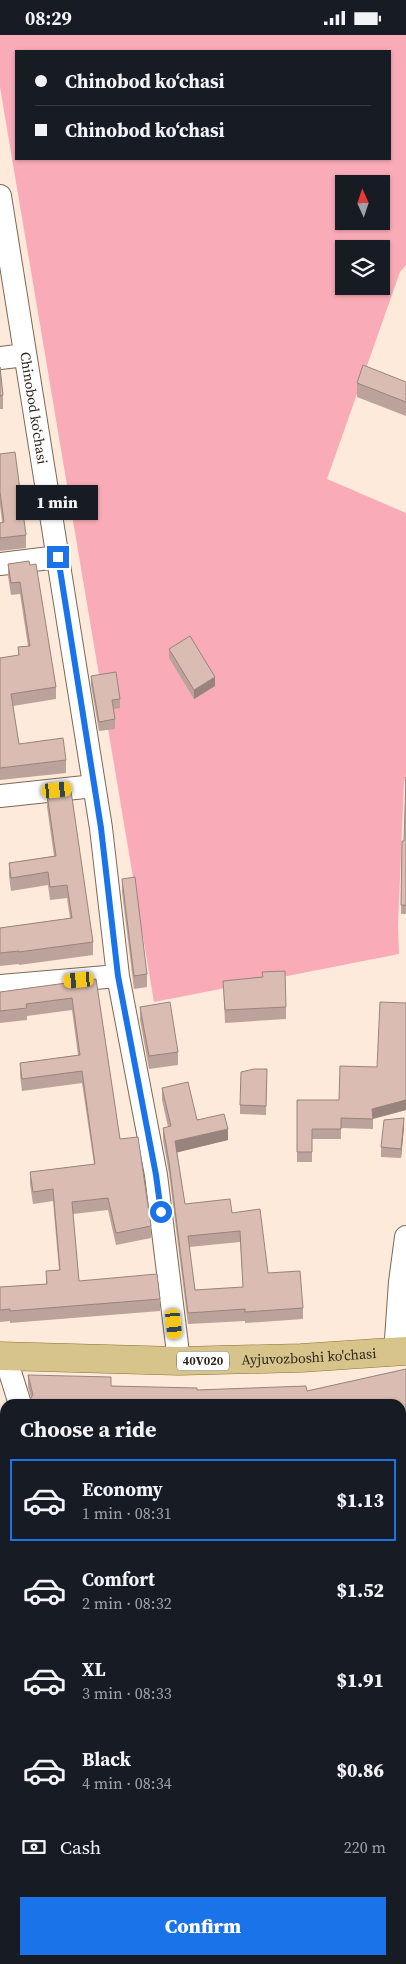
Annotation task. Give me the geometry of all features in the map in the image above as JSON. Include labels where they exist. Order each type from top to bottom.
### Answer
[{"type":"main road","name":"Ayjuvozboshi ko'chasi","points":[[3,1356],[179,1361],[301,1358],[401,1352]]},
{"type":"street","name":"Chinobod koʻchasi","points":[[0,196],[94,786],[118,976],[156,1175],[179,1361]]},
{"type":"street","points":[[0,358],[26,355]]},
{"type":"street","points":[[0,564],[58,557]]},
{"type":"street","points":[[0,796],[94,786]]},
{"type":"street","points":[[0,986],[118,976]]},
{"type":"street","points":[[401,1352],[400,1282],[406,1237]]},
{"type":"street","points":[[3,1356],[18,1399]]},
{"type":"shaded area","points":[[0,35],[406,35],[406,265],[400,272],[327,479],[406,513],[406,775],[404,783],[398,925],[399,954],[154,1002],[0,87]]},
{"type":"building","points":[[363,365],[406,382],[406,402],[357,383]]},
{"type":"building","points":[[0,367],[3,395],[0,396]]},
{"type":"building","points":[[15,452],[26,535],[0,538],[0,523],[4,522],[0,492],[0,454]]},
{"type":"building","points":[[29,561],[30,565],[36,564],[56,687],[11,694],[19,744],[63,738],[66,760],[0,768],[0,658],[19,655],[18,647],[30,646],[20,582],[11,583],[8,564]]},
{"type":"building","points":[[190,636],[215,677],[194,690],[169,649]]},
{"type":"building","points":[[116,672],[120,699],[112,700],[115,719],[99,722],[91,676]]},
{"type":"building","points":[[406,777],[406,905],[401,905],[402,841],[404,841]]},
{"type":"building","points":[[71,791],[93,942],[0,953],[0,928],[72,918],[67,885],[50,887],[48,872],[11,878],[9,863],[56,856],[47,794]]},
{"type":"building","points":[[135,877],[147,974],[134,976],[122,879]]},
{"type":"building","points":[[285,971],[286,1007],[225,1010],[223,981],[263,977],[262,972]]},
{"type":"building","points":[[96,979],[120,1139],[138,1137],[151,1226],[116,1233],[108,1198],[72,1202],[79,1281],[157,1274],[160,1299],[10,1311],[10,1309],[0,1310],[0,1287],[47,1284],[46,1271],[60,1270],[53,1189],[33,1192],[30,1172],[95,1164],[82,1071],[22,1079],[20,1063],[80,1055],[72,998],[26,1004],[27,1008],[0,1011],[0,992]]},
{"type":"building","points":[[170,1002],[178,1052],[149,1056],[140,1007]]},
{"type":"building","points":[[380,1002],[406,1003],[406,1100],[372,1109],[373,1119],[341,1118],[341,1129],[312,1129],[312,1152],[297,1152],[297,1100],[339,1100],[340,1066],[377,1067]]},
{"type":"building","points":[[267,1069],[266,1106],[240,1105],[241,1072]]},
{"type":"building","points":[[188,1082],[197,1120],[224,1114],[228,1129],[175,1141],[185,1204],[230,1199],[232,1213],[260,1209],[268,1273],[300,1271],[303,1308],[245,1312],[245,1309],[188,1313],[163,1128],[171,1126],[162,1088]],"holes":[[[240,1231],[243,1287],[195,1290],[188,1236]]]},
{"type":"building","points":[[404,1118],[401,1149],[381,1147],[384,1120]]},
{"type":"building","points":[[406,1369],[406,1399],[30,1399],[33,1395],[28,1375],[111,1377],[111,1386],[197,1388],[197,1390],[306,1386],[307,1391]]},
{"type":"route","points":[[58,557],[101,828],[118,976],[156,1175],[161,1212]]}]
